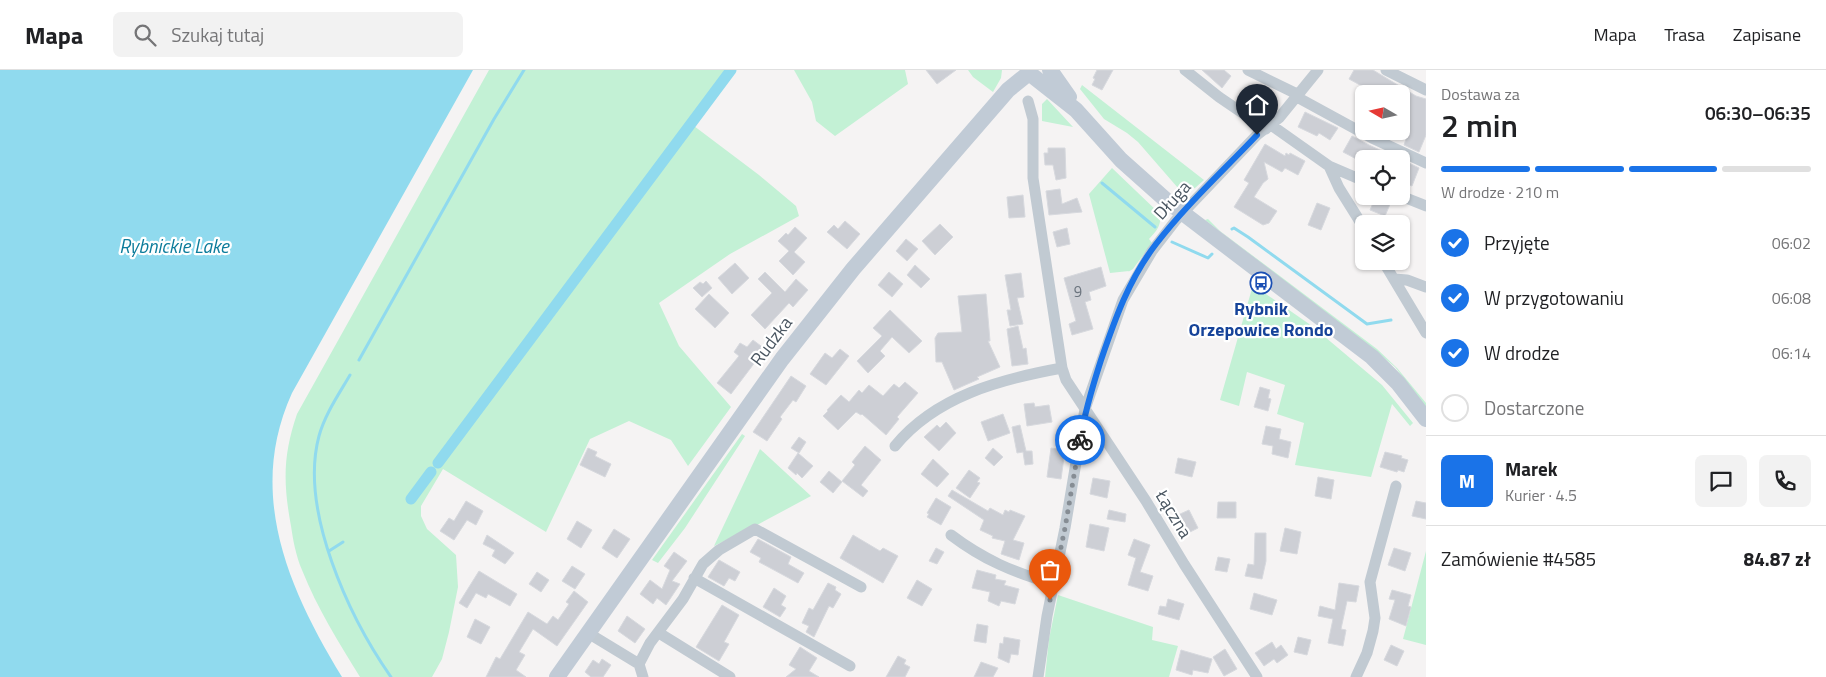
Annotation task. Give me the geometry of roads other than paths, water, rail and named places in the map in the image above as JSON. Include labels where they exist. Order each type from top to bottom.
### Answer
[{"type":"main road","points":[[1008,90],[1010,70]]},
{"type":"main road","points":[[1050,70],[1064,88],[1076,110]]},
{"type":"main road","points":[[1029,71],[1076,110],[1133,171],[1182,213],[1372,357],[1398,383],[1426,419]]},
{"type":"main road","name":"Rudzka","points":[[558,677],[758,391],[827,301],[1008,90],[1029,71]]},
{"type":"street","points":[[1185,70],[1220,96],[1329,166],[1355,177]]},
{"type":"street","points":[[1248,70],[1372,138],[1426,163]]},
{"type":"street","name":"Długa","points":[[1038,677],[1085,410],[1110,333],[1127,290],[1156,244],[1182,213],[1257,135],[1268,127],[1318,70]]},
{"type":"street","points":[[1386,70],[1426,90]]},
{"type":"street","name":"Łączna","points":[[1028,101],[1033,119],[1033,178],[1062,368],[1066,380],[1125,468],[1256,677]]},
{"type":"street","points":[[1329,166],[1339,188],[1356,215]]},
{"type":"street","points":[[1410,200],[1426,206]]},
{"type":"street","points":[[1388,270],[1426,333]]},
{"type":"street","points":[[1394,279],[1407,280],[1426,288]]},
{"type":"street","points":[[895,446],[907,431],[920,420],[977,389],[1062,368]]},
{"type":"street","points":[[1356,677],[1367,653],[1373,631],[1375,618],[1370,582],[1396,486]]},
{"type":"street","points":[[639,664],[650,643],[683,599],[703,564],[712,555],[755,529],[861,587]]},
{"type":"street","points":[[951,535],[989,560],[1030,577],[1053,584]]},
{"type":"street","points":[[694,578],[850,666]]},
{"type":"street","points":[[588,633],[639,664],[643,677]]},
{"type":"street","points":[[659,633],[730,677]]},
{"type":"water","name":"Rybnickie Lake","points":[[0,70],[473,70],[292,393],[279,431],[273,468],[274,504],[280,540],[291,576],[305,610],[342,677],[0,677]]},
{"type":"waterway","points":[[359,360],[494,119],[524,70]]},
{"type":"waterway","points":[[438,463],[731,70]]},
{"type":"waterway","points":[[1102,183],[1155,227]]},
{"type":"waterway","points":[[1232,229],[1234,228],[1248,237],[1367,324],[1391,320]]},
{"type":"waterway","points":[[1172,242],[1208,258],[1212,254]]},
{"type":"waterway","points":[[350,375],[329,412],[319,436],[315,465],[316,496],[322,529],[344,594],[359,624],[391,677]]},
{"type":"waterway","points":[[411,499],[431,472]]},
{"type":"waterway","points":[[329,551],[343,542]]},
{"type":"place","name":"Rybnik Orzepowice Rondo","points":[[1261,283]]}]
